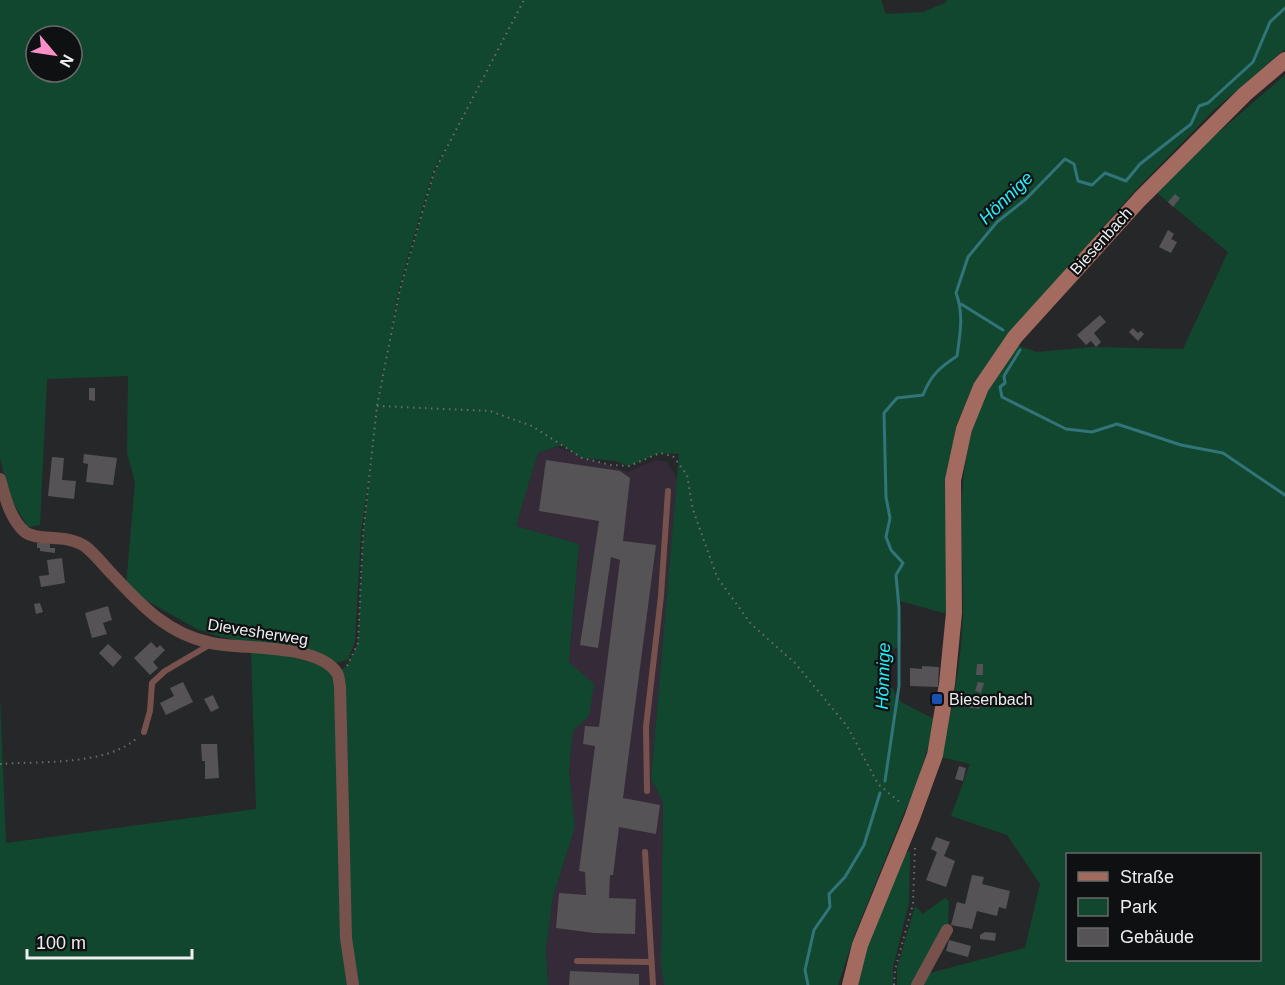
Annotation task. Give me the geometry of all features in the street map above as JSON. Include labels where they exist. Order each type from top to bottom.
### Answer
[{"type":"main road","name":"Biesenbach","points":[[850,985],[860,945],[935,755],[944,703],[954,613],[953,480],[971,408],[981,387],[1015,336],[1140,198],[1245,94],[1285,60]]},
{"type":"street","name":"Dievesherweg","points":[[0,479],[11,513],[25,532],[34,536],[66,538],[81,544],[139,603],[176,632],[211,644],[306,653],[328,664],[337,673]]},
{"type":"street","points":[[337,673],[340,686],[346,938],[353,985]]},
{"type":"street","points":[[917,985],[947,930]]},
{"type":"lane","points":[[647,790],[646,726],[661,596],[668,491]]},
{"type":"lane","points":[[144,732],[150,711],[152,684],[165,671],[211,644]]},
{"type":"lane","points":[[645,852],[652,985]]},
{"type":"lane","points":[[577,961],[651,962]]},
{"type":"path","points":[[337,673],[347,666],[358,643],[363,534],[376,406],[400,289],[434,172],[524,0]]},
{"type":"path","points":[[0,764],[94,758],[122,750],[144,732]]},
{"type":"path","points":[[878,784],[912,813],[912,818]]},
{"type":"path","points":[[894,985],[895,970],[913,904],[915,842]]},
{"type":"shaded area","points":[[557,447],[628,472],[656,460],[667,462],[677,478],[651,779],[663,802],[661,967],[664,985],[548,985],[546,949],[553,897],[575,827],[569,771],[573,731],[589,716],[569,662],[579,544],[516,526],[538,453]]},
{"type":"green space","points":[[0,0],[881,0],[886,14],[923,12],[947,0],[1285,0],[1285,49],[1215,109],[1132,194],[1011,333],[975,382],[956,426],[947,480],[947,614],[900,601],[901,646],[891,650],[889,684],[901,702],[936,720],[912,800],[906,808],[856,931],[838,985],[664,985],[661,967],[663,802],[651,779],[679,454],[660,453],[629,466],[615,461],[582,458],[561,445],[538,453],[516,526],[579,544],[569,662],[594,684],[589,716],[573,731],[569,771],[575,827],[553,897],[546,949],[548,985],[357,985],[350,937],[337,673],[347,666],[358,643],[363,534],[371,462],[361,533],[355,642],[348,659],[337,663],[306,651],[222,637],[197,629],[140,597],[126,586],[135,482],[127,453],[128,376],[47,379],[40,525],[28,527],[9,496],[0,458]],"holes":[[[448,143],[434,172],[400,289],[388,346],[399,288],[433,171]]]},
{"type":"green space","points":[[1285,75],[1285,985],[919,985],[926,974],[1025,948],[1040,884],[1007,835],[951,816],[970,764],[941,757],[960,653],[963,617],[962,500],[964,471],[977,415],[992,382],[1016,345],[1037,352],[1092,347],[1183,349],[1228,252],[1157,193],[1196,152]]},
{"type":"green space","points":[[251,651],[273,652],[323,665],[331,674],[335,685],[349,985],[0,985],[0,696],[6,843],[256,809]]},
{"type":"green space","points":[[910,851],[909,902],[893,968],[893,985],[857,985],[867,945],[904,854]]},
{"type":"green space","points":[[945,898],[949,901],[948,930],[916,985],[897,985],[897,968],[915,906],[923,914]]},
{"type":"building","points":[[1175,194],[1180,198],[1173,207],[1168,202]]},
{"type":"building","points":[[1168,230],[1174,234],[1171,239],[1177,242],[1171,253],[1159,247]]},
{"type":"building","points":[[1100,315],[1106,322],[1094,333],[1101,342],[1096,347],[1091,341],[1086,345],[1077,335]]},
{"type":"building","points":[[1133,328],[1138,333],[1141,331],[1144,334],[1138,341],[1129,332]]},
{"type":"building","points":[[89,388],[95,388],[95,401],[89,400]]},
{"type":"building","points":[[84,454],[117,458],[113,485],[86,482],[88,464],[83,463]]},
{"type":"building","points":[[52,457],[64,458],[62,480],[76,481],[74,499],[48,496]]},
{"type":"building","points":[[546,460],[620,471],[630,478],[623,541],[656,545],[623,798],[660,805],[656,834],[619,827],[613,875],[610,875],[609,898],[636,899],[635,934],[594,933],[556,928],[559,893],[586,895],[585,872],[579,871],[595,746],[583,744],[585,726],[599,727],[620,560],[611,557],[598,648],[580,645],[599,521],[539,511]]},
{"type":"building","points":[[37,543],[50,543],[50,548],[55,548],[55,553],[40,551]]},
{"type":"building","points":[[62,558],[65,583],[41,587],[39,576],[49,575],[47,560]]},
{"type":"building","points":[[40,603],[43,612],[36,614],[34,604]]},
{"type":"building","points":[[108,606],[112,620],[103,623],[107,634],[92,638],[85,613]]},
{"type":"building","points":[[151,642],[157,648],[160,645],[165,650],[153,662],[158,668],[150,675],[134,658]]},
{"type":"building","points":[[108,644],[122,657],[113,667],[99,653]]},
{"type":"building","points":[[977,664],[983,664],[983,675],[976,675]]},
{"type":"building","points":[[922,666],[939,667],[938,687],[910,686],[910,668],[922,669]]},
{"type":"building","points":[[183,682],[193,702],[166,715],[160,703],[174,696],[170,688]]},
{"type":"building","points":[[978,682],[984,683],[981,693],[975,691]]},
{"type":"building","points":[[960,694],[981,697],[979,709],[959,706]]},
{"type":"building","points":[[213,695],[219,708],[211,712],[204,699]]},
{"type":"building","points":[[201,744],[217,744],[219,778],[205,779],[205,761],[202,761]]},
{"type":"building","points":[[959,766],[966,768],[963,781],[955,779]]},
{"type":"building","points":[[936,837],[950,842],[944,856],[955,861],[946,887],[926,880],[937,852],[931,849]]},
{"type":"building","points":[[972,875],[984,877],[982,884],[1010,891],[1006,909],[999,907],[997,916],[977,911],[972,929],[951,925],[957,902],[965,904]]},
{"type":"building","points":[[985,932],[996,933],[995,941],[980,939],[980,935]]},
{"type":"building","points":[[949,940],[971,946],[968,957],[946,951]]},
{"type":"building","points":[[570,971],[639,974],[639,985],[569,985]]},
{"type":"waterway","name":"Hönnige","points":[[885,781],[899,686],[899,608],[896,575],[903,563],[891,550],[886,537],[890,518],[886,497],[884,413],[897,398],[923,395],[936,372],[957,356],[961,316],[956,293],[968,257],[997,222],[1026,199],[1065,159],[1074,164],[1078,181],[1092,185],[1105,173],[1126,181],[1140,164],[1191,124],[1199,106],[1208,103],[1253,62],[1270,22],[1285,8]]},
{"type":"waterway","points":[[961,304],[1003,330]]},
{"type":"waterway","points":[[1020,350],[1004,376],[1005,383],[1000,387],[1002,397],[1066,429],[1092,432],[1117,424],[1181,445],[1223,453],[1285,495]]},
{"type":"waterway","name":"Hönnige","points":[[808,985],[805,970],[814,930],[830,907],[829,894],[845,877],[864,845],[880,793]]},
{"type":"place","name":"Biesenbach","points":[[937,699]]}]
